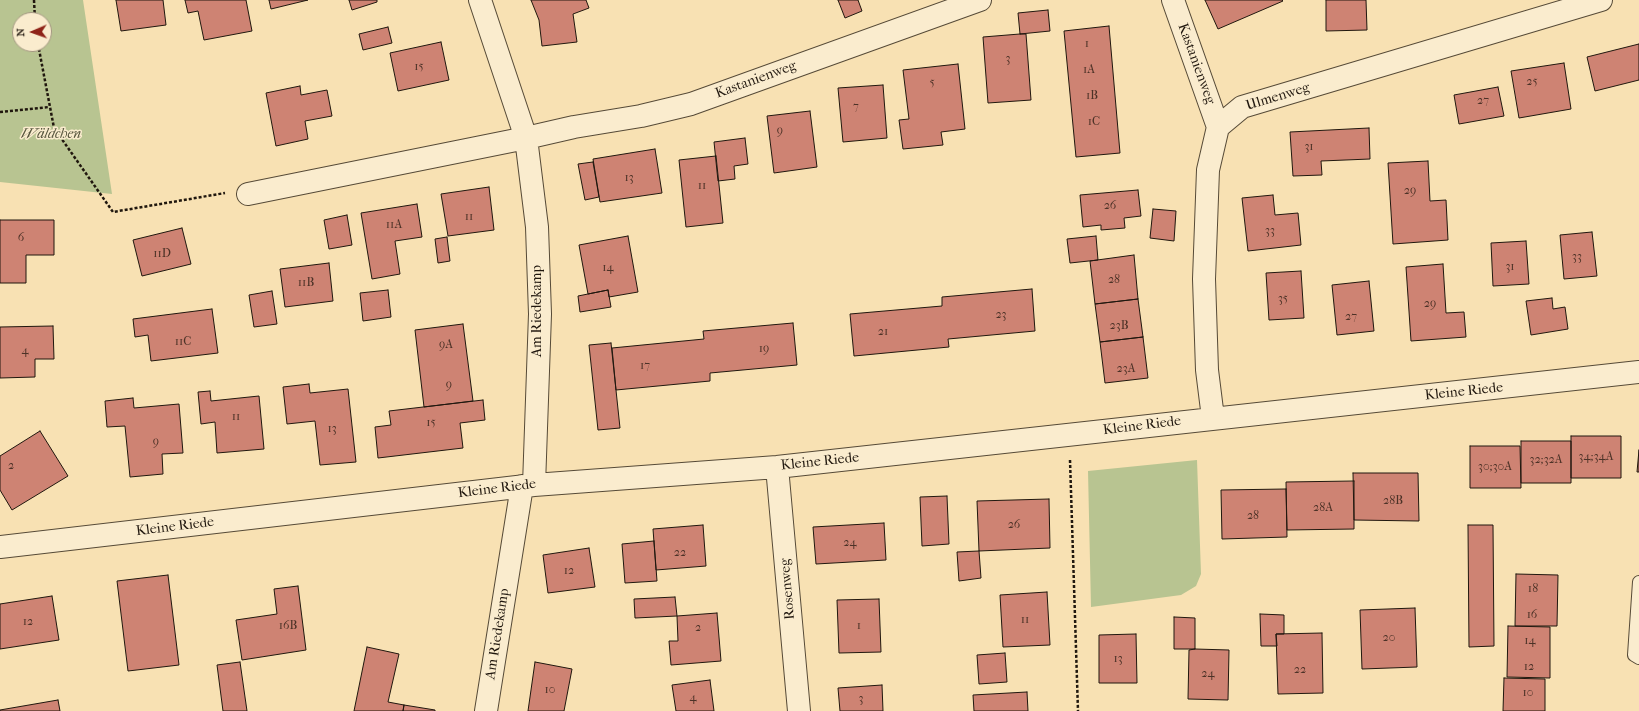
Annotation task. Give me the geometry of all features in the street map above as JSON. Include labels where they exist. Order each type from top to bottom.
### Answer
[{"type":"street","name":"Am Riedekamp","points":[[480,0],[526,138],[537,227],[540,314],[528,485],[486,711]]},
{"type":"street","name":"Kastanienweg","points":[[526,138],[574,127],[641,116],[691,104],[980,0]]},
{"type":"street","name":"Kastanienweg","points":[[1173,0],[1218,127]]},
{"type":"street","name":"Ulmenweg","points":[[1218,127],[1242,107],[1553,7],[1601,0]]},
{"type":"street","points":[[1213,418],[1207,370],[1204,280],[1208,170],[1218,127]]},
{"type":"street","points":[[248,194],[526,138]]},
{"type":"street","name":"Kleine Riede","points":[[0,547],[528,485],[777,466],[1213,418],[1440,395],[1639,372]]},
{"type":"street","name":"Rosenweg","points":[[777,466],[799,711]]},
{"type":"lane","points":[[1639,582],[1634,655],[1639,658]]},
{"type":"path","points":[[34,0],[35,12]]},
{"type":"path","points":[[40,52],[54,128],[113,212],[242,190],[248,194]]},
{"type":"path","points":[[0,112],[50,107]]},
{"type":"path","points":[[1069,435],[1078,711]]},
{"type":"green space","name":"Wäldchen","points":[[0,0],[83,0],[112,194],[0,182]]},
{"type":"green space","points":[[1197,460],[1201,574],[1196,586],[1181,595],[1091,607],[1088,471]]},
{"type":"building","points":[[116,0],[163,0],[166,25],[121,31]]},
{"type":"building","points":[[185,0],[246,0],[252,31],[204,40],[198,11],[188,13]]},
{"type":"building","points":[[269,0],[308,0],[271,9]]},
{"type":"building","points":[[349,0],[377,0],[377,2],[352,10]]},
{"type":"building","points":[[531,0],[586,0],[589,8],[573,14],[577,42],[542,46],[539,20]]},
{"type":"building","points":[[838,0],[858,0],[862,11],[845,18]]},
{"type":"building","points":[[1205,0],[1282,0],[1283,1],[1218,29]]},
{"type":"building","points":[[1326,0],[1366,0],[1367,30],[1326,31]]},
{"type":"building","points":[[1048,10],[1050,31],[1020,34],[1018,13]]},
{"type":"building","points":[[1109,26],[1120,153],[1076,157],[1064,31]]},
{"type":"building","points":[[388,27],[392,43],[363,50],[359,34]]},
{"type":"building","points":[[1026,34],[1031,100],[988,103],[983,37]]},
{"type":"building","points":[[441,42],[449,80],[398,91],[390,53]]},
{"type":"building","points":[[1639,44],[1639,80],[1595,91],[1587,57]]},
{"type":"building","points":[[1564,63],[1571,109],[1519,118],[1511,71]]},
{"type":"building","points":[[958,64],[965,129],[941,132],[943,145],[903,149],[899,120],[909,119],[903,70]]},
{"type":"building","points":[[883,85],[887,138],[843,142],[838,88]]},
{"type":"building","points":[[300,86],[301,95],[327,90],[332,116],[305,121],[308,139],[276,146],[266,93]]},
{"type":"building","points":[[1498,87],[1504,116],[1459,124],[1454,95]]},
{"type":"building","points":[[810,111],[817,167],[774,173],[767,116]]},
{"type":"building","points":[[1369,128],[1370,159],[1321,161],[1322,175],[1293,176],[1290,132]]},
{"type":"building","points":[[745,138],[748,164],[734,166],[735,179],[718,181],[714,142]]},
{"type":"building","points":[[655,149],[662,193],[600,202],[593,159]]},
{"type":"building","points":[[716,156],[723,223],[686,227],[679,160]]},
{"type":"building","points":[[1428,161],[1430,201],[1446,200],[1448,240],[1393,244],[1388,163]]},
{"type":"building","points":[[593,162],[599,197],[585,200],[578,164]]},
{"type":"building","points":[[489,187],[494,230],[448,236],[441,194]]},
{"type":"building","points":[[1138,190],[1141,216],[1124,218],[1125,228],[1101,230],[1101,225],[1083,227],[1080,195]]},
{"type":"building","points":[[1273,195],[1275,215],[1298,213],[1301,245],[1248,251],[1242,198]]},
{"type":"building","points":[[417,204],[422,237],[395,241],[400,274],[372,279],[361,213]]},
{"type":"building","points":[[1153,209],[1176,211],[1174,241],[1150,238]]},
{"type":"building","points":[[347,215],[352,245],[329,249],[324,220]]},
{"type":"building","points":[[0,220],[54,220],[54,255],[26,255],[26,283],[0,283]]},
{"type":"building","points":[[182,228],[191,264],[142,276],[133,240]]},
{"type":"building","points":[[1592,232],[1597,276],[1564,279],[1560,235]]},
{"type":"building","points":[[628,236],[638,292],[609,297],[608,290],[588,294],[579,245]]},
{"type":"building","points":[[1096,236],[1098,260],[1070,263],[1067,239]]},
{"type":"building","points":[[447,237],[450,261],[438,263],[435,239]]},
{"type":"building","points":[[1526,241],[1529,284],[1493,286],[1491,243]]},
{"type":"building","points":[[1134,255],[1138,299],[1095,304],[1090,261]]},
{"type":"building","points":[[329,263],[333,301],[285,307],[280,269]]},
{"type":"building","points":[[1443,264],[1446,313],[1464,312],[1466,337],[1411,341],[1406,267]]},
{"type":"building","points":[[1301,271],[1304,318],[1269,320],[1266,273]]},
{"type":"building","points":[[1369,281],[1374,331],[1337,335],[1332,285]]},
{"type":"building","points":[[1032,289],[1035,331],[948,339],[949,347],[854,356],[850,314],[942,306],[942,297]]},
{"type":"building","points":[[388,290],[391,317],[363,321],[360,293]]},
{"type":"building","points":[[608,290],[611,307],[580,312],[578,296]]},
{"type":"building","points":[[272,291],[277,324],[254,327],[249,295]]},
{"type":"building","points":[[1552,298],[1553,309],[1565,307],[1568,329],[1531,335],[1526,301]]},
{"type":"building","points":[[1138,299],[1143,337],[1100,342],[1095,304]]},
{"type":"building","points":[[212,309],[218,353],[151,361],[148,335],[135,337],[133,319]]},
{"type":"building","points":[[793,323],[797,365],[710,373],[710,381],[616,390],[612,348],[704,339],[703,331]]},
{"type":"building","points":[[463,324],[473,401],[424,407],[415,330]]},
{"type":"building","points":[[53,326],[54,359],[35,359],[35,377],[0,378],[0,327]]},
{"type":"building","points":[[1143,337],[1148,378],[1105,383],[1100,342]]},
{"type":"building","points":[[611,343],[620,428],[598,430],[589,345]]},
{"type":"building","points":[[309,384],[310,393],[348,389],[356,462],[320,465],[315,421],[287,424],[283,387]]},
{"type":"building","points":[[210,391],[211,401],[259,396],[264,449],[217,453],[215,422],[201,424],[198,392]]},
{"type":"building","points":[[133,398],[134,408],[179,404],[183,453],[162,454],[163,474],[130,477],[125,426],[107,427],[105,401]]},
{"type":"building","points":[[483,400],[485,420],[460,423],[463,448],[378,458],[375,427],[391,425],[389,411]]},
{"type":"building","points":[[40,431],[68,476],[12,510],[0,490],[0,456]]},
{"type":"building","points":[[1571,436],[1621,436],[1621,478],[1571,478]]},
{"type":"building","points":[[1521,441],[1571,441],[1571,483],[1521,483]]},
{"type":"building","points":[[1470,446],[1520,446],[1521,488],[1470,488]]},
{"type":"building","points":[[1639,450],[1639,472],[1637,472]]},
{"type":"building","points":[[1353,473],[1418,473],[1419,521],[1354,520]]},
{"type":"building","points":[[1354,481],[1354,529],[1287,530],[1286,482]]},
{"type":"building","points":[[1286,489],[1287,537],[1222,539],[1221,490]]},
{"type":"building","points":[[947,496],[949,544],[922,546],[920,497]]},
{"type":"building","points":[[1049,499],[1050,548],[979,551],[977,501]]},
{"type":"building","points":[[884,523],[886,560],[816,564],[813,527]]},
{"type":"building","points":[[703,525],[706,566],[656,570],[653,529]]},
{"type":"building","points":[[1468,525],[1493,525],[1494,646],[1469,647]]},
{"type":"building","points":[[654,541],[657,581],[625,583],[622,544]]},
{"type":"building","points":[[589,548],[595,587],[548,593],[543,555]]},
{"type":"building","points":[[979,551],[981,578],[959,581],[957,552]]},
{"type":"building","points":[[1516,574],[1558,575],[1557,626],[1515,626]]},
{"type":"building","points":[[168,575],[179,665],[128,671],[117,581]]},
{"type":"building","points":[[298,586],[306,650],[242,660],[236,620],[277,614],[274,589]]},
{"type":"building","points":[[1047,592],[1050,645],[1003,647],[1000,595]]},
{"type":"building","points":[[52,596],[59,640],[0,649],[0,604]]},
{"type":"building","points":[[675,597],[677,616],[635,618],[634,599]]},
{"type":"building","points":[[879,599],[881,652],[839,653],[837,600]]},
{"type":"building","points":[[1415,608],[1417,667],[1362,669],[1360,610]]},
{"type":"building","points":[[717,613],[721,661],[671,665],[669,641],[678,641],[677,616]]},
{"type":"building","points":[[1260,614],[1284,615],[1284,634],[1276,634],[1277,646],[1261,646]]},
{"type":"building","points":[[1174,617],[1195,618],[1195,649],[1174,649]]},
{"type":"building","points":[[1508,626],[1550,627],[1550,678],[1507,677]]},
{"type":"building","points":[[1322,633],[1323,693],[1278,694],[1276,634]]},
{"type":"building","points":[[1136,634],[1137,683],[1099,683],[1099,635]]},
{"type":"building","points":[[367,647],[399,654],[388,702],[404,705],[403,711],[354,711]]},
{"type":"building","points":[[1189,650],[1229,650],[1228,700],[1188,699]]},
{"type":"building","points":[[1005,653],[1007,682],[979,684],[977,655]]},
{"type":"building","points":[[240,662],[247,711],[223,711],[217,665]]},
{"type":"building","points":[[535,662],[572,669],[564,711],[528,711]]},
{"type":"building","points":[[1504,678],[1545,679],[1545,711],[1503,711]]},
{"type":"building","points":[[710,680],[714,711],[676,711],[672,685]]},
{"type":"building","points":[[882,685],[883,711],[840,711],[838,688]]},
{"type":"building","points":[[1027,692],[1028,711],[974,711],[973,695]]},
{"type":"building","points":[[58,700],[60,711],[0,711],[0,710]]},
{"type":"building","points":[[404,705],[435,710],[435,711],[403,711]]}]
